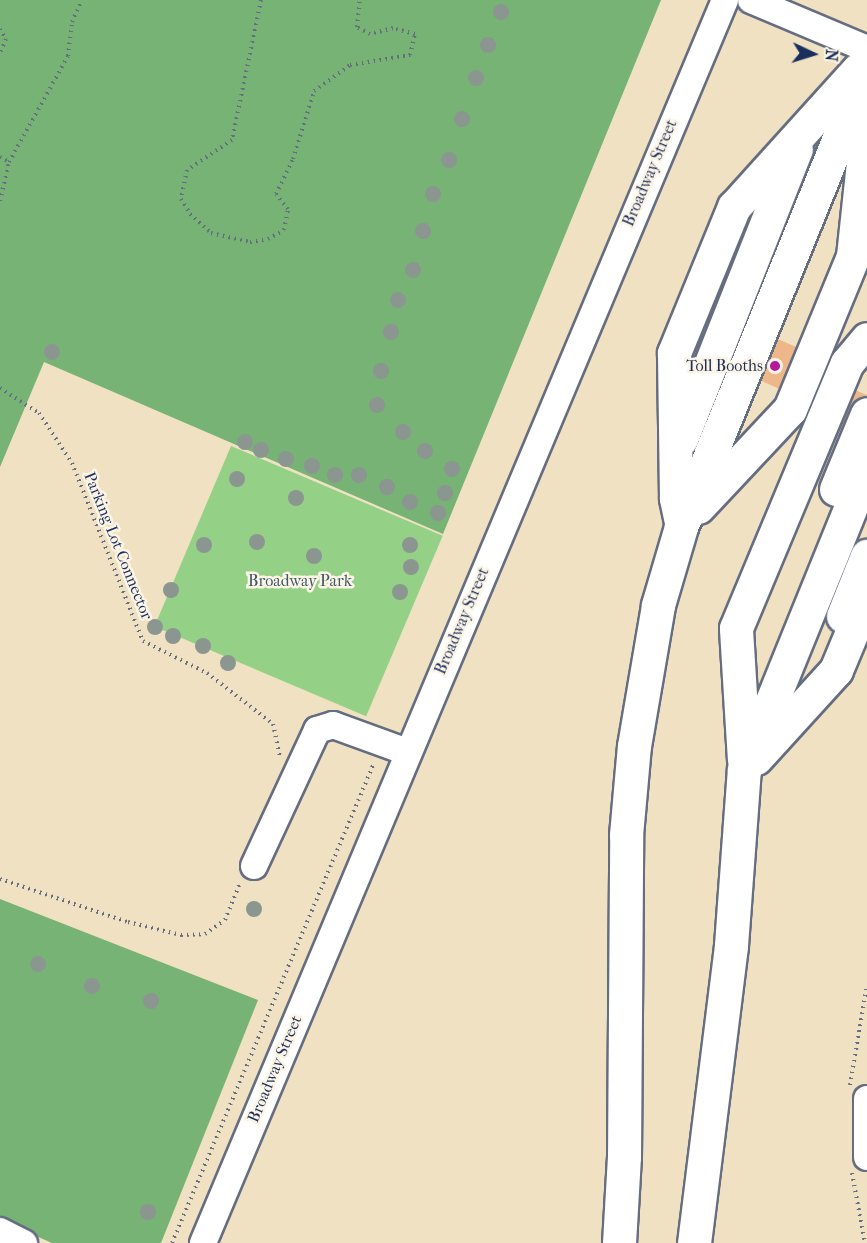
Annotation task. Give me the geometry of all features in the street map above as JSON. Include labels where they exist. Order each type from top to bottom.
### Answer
[{"type":"highway","points":[[679,513],[675,408],[772,165],[867,60]]},
{"type":"highway","points":[[679,513],[867,70]]},
{"type":"highway","points":[[619,1243],[624,1157],[624,874],[629,793],[658,605],[679,513],[838,92]]},
{"type":"highway","points":[[679,513],[720,481],[749,453],[861,184],[867,123]]},
{"type":"highway","points":[[720,481],[867,123]]},
{"type":"highway","points":[[676,454],[803,131]]},
{"type":"highway","points":[[694,1243],[732,945],[744,770],[736,628],[847,363],[867,339]]},
{"type":"highway","points":[[739,670],[867,365]]},
{"type":"highway","points":[[741,715],[867,414]]},
{"type":"highway","points":[[744,770],[867,467]]},
{"type":"highway","points":[[777,735],[867,514]]},
{"type":"highway","points":[[806,703],[867,556]]},
{"type":"highway","points":[[744,770],[836,670],[867,596]]},
{"type":"street","name":"Broadway Street","points":[[203,1243],[407,752],[725,0]]},
{"type":"street","points":[[751,0],[867,49]]},
{"type":"street","points":[[247,876],[310,738],[324,725],[333,725],[407,752]]},
{"type":"street","points":[[867,1099],[867,1157]]},
{"type":"street","points":[[0,1231],[24,1243]]},
{"type":"path","points":[[0,201],[9,162],[68,56],[72,22],[82,0]]},
{"type":"path","points":[[261,0],[232,140],[187,170],[181,199],[190,214],[211,232],[250,242],[268,239],[284,230],[288,208],[276,194],[292,159],[314,91],[350,65],[410,55],[415,34],[393,28],[370,34],[357,27],[360,0]]},
{"type":"path","points":[[0,29],[6,39],[0,53]]},
{"type":"path","points":[[0,157],[9,162]]},
{"type":"path","name":"Parking Lot Connector","points":[[0,388],[39,413],[72,463],[143,641],[207,673],[273,724],[281,761],[295,772]]},
{"type":"path","points":[[172,1243],[383,743]]},
{"type":"path","points":[[0,879],[128,922],[181,935],[205,934],[225,920],[247,876]]},
{"type":"green space","points":[[0,0],[661,0],[443,534],[44,362],[0,467]]},
{"type":"green space","name":"Broadway Park","points":[[231,446],[443,536],[366,716],[154,626]]},
{"type":"green space","points":[[0,899],[258,1000],[161,1243],[52,1243],[0,1220]]},
{"type":"building","name":"Toll Booths","points":[[689,301],[808,352],[833,381],[867,395],[867,443],[807,418],[782,390],[673,342]]},
{"type":"place","name":"Toll Booths","points":[[775,366]]}]
